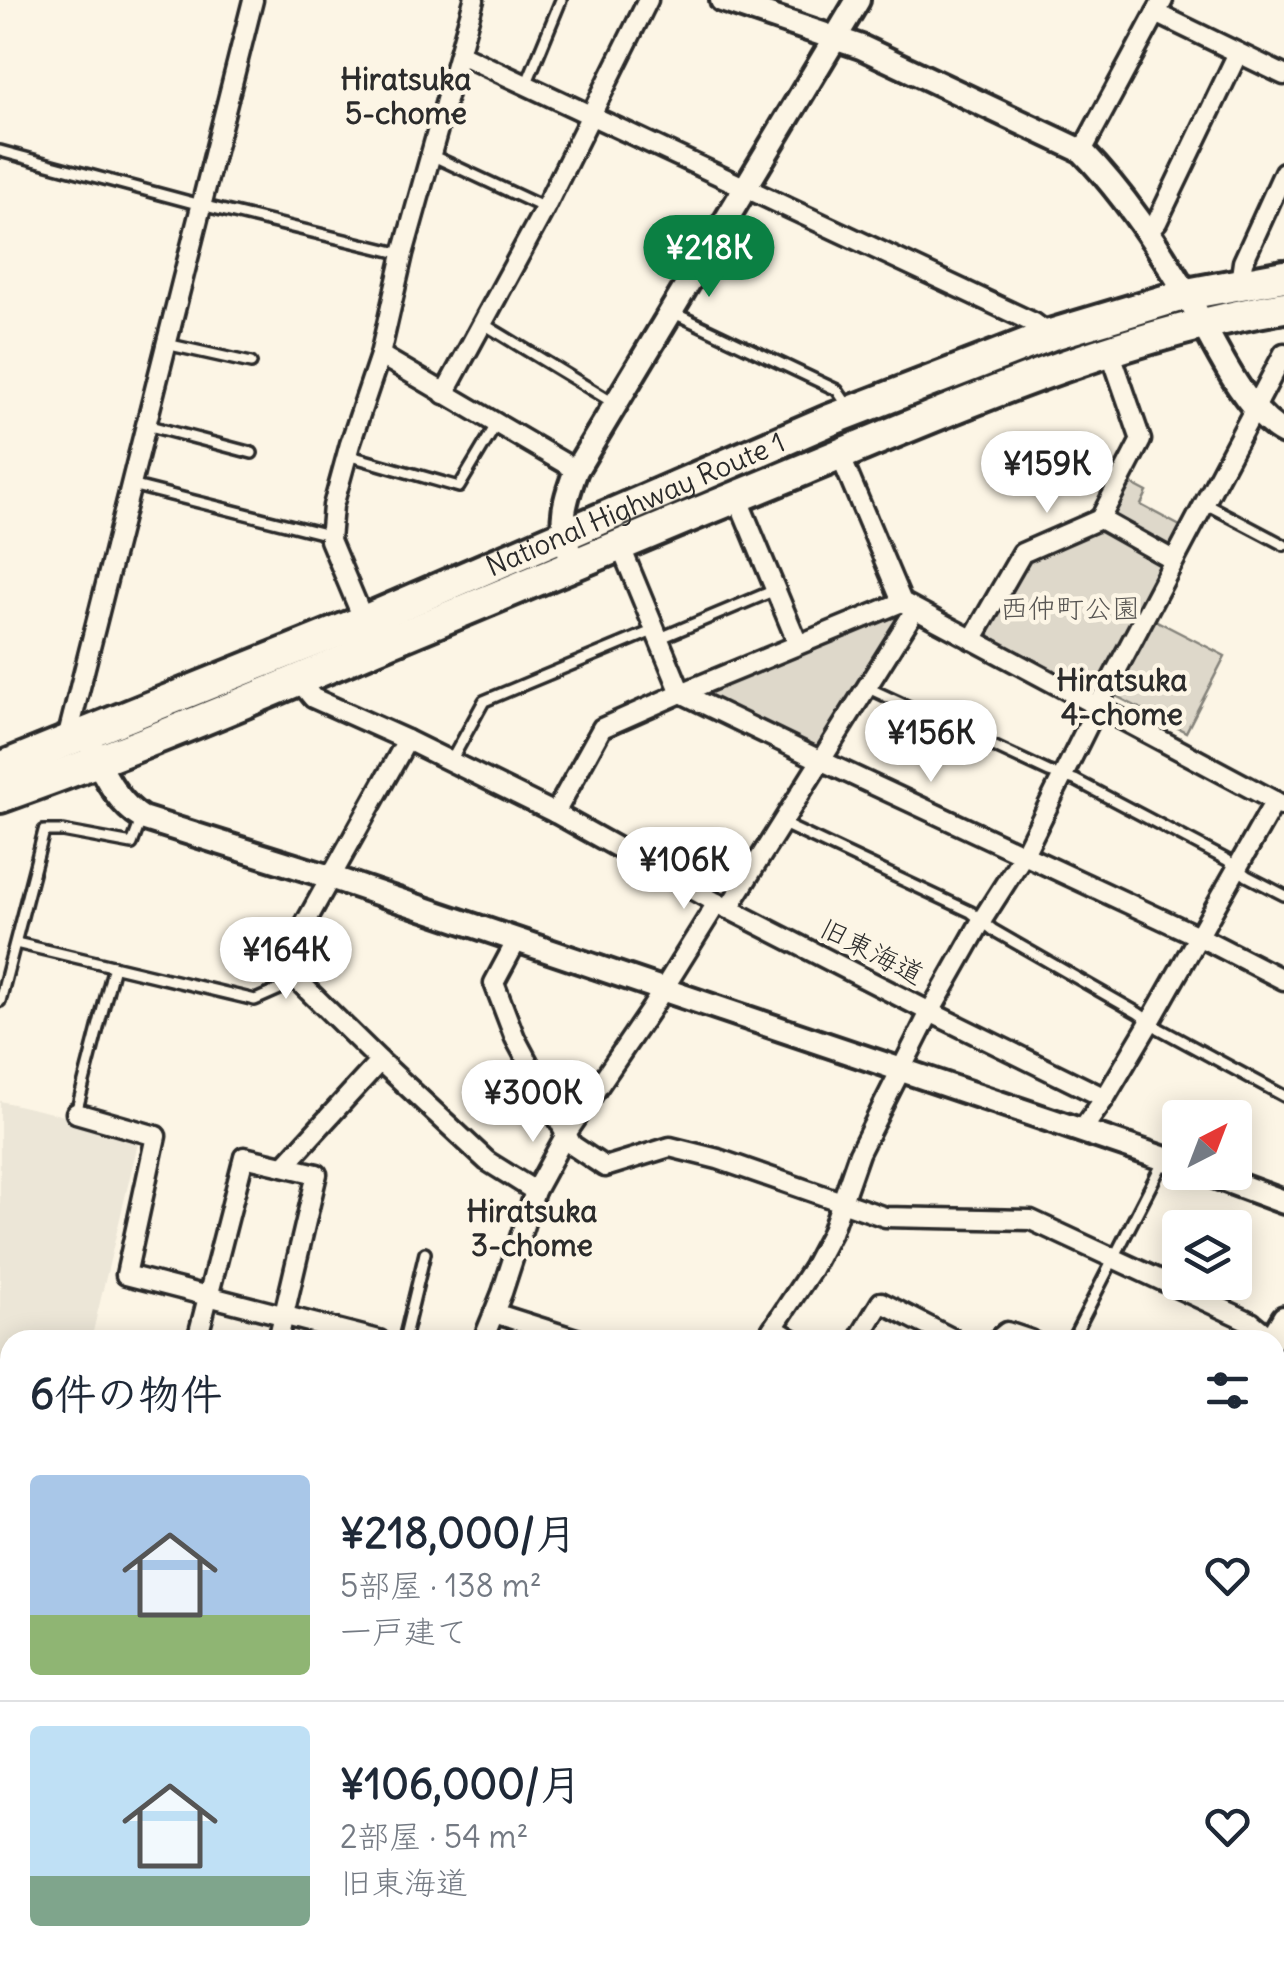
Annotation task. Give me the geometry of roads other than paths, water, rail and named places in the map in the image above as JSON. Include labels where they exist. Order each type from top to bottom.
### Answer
[{"type":"highway","name":"National Highway Route 1","points":[[0,797],[83,747],[852,412],[1050,336],[1187,294],[1284,276]]},
{"type":"highway","name":"National Highway Route 1","points":[[0,768],[83,747],[299,681],[573,564],[1057,367],[1202,322],[1284,307]]},
{"type":"street","points":[[253,0],[130,485],[83,747],[122,802],[142,818],[330,877],[1162,1158]]},
{"type":"street","points":[[364,622],[329,536],[333,506],[380,355],[403,254],[474,0]]},
{"type":"street","points":[[444,394],[545,208],[648,0]]},
{"type":"street","points":[[722,0],[834,36],[1082,151],[1104,173],[1148,232],[1255,411],[1284,433]]},
{"type":"street","points":[[573,564],[563,535],[563,508],[576,470],[858,0]]},
{"type":"street","points":[[1082,151],[1159,6],[1284,75]]},
{"type":"street","points":[[1148,232],[1158,222],[1238,52]]},
{"type":"street","points":[[460,54],[1034,323],[1050,336]]},
{"type":"street","points":[[1240,283],[1243,262],[1284,172]]},
{"type":"street","points":[[972,640],[1022,554],[1100,519],[1140,440],[1110,351]]},
{"type":"street","points":[[772,1330],[812,1269],[842,1203],[859,1153],[930,1012],[1024,854],[1284,352]]},
{"type":"street","points":[[380,355],[576,470]]},
{"type":"street","points":[[840,455],[909,606],[1279,804],[1236,868],[1150,1022],[1082,1130]]},
{"type":"street","points":[[737,497],[798,644]]},
{"type":"street","points":[[1100,519],[1174,560]]},
{"type":"street","points":[[620,545],[681,693],[1284,980]]},
{"type":"street","points":[[554,813],[602,728],[798,644],[909,606]]},
{"type":"street","points":[[488,1330],[535,1191],[566,1134],[781,823],[866,687],[909,606]]},
{"type":"street","name":"旧東海道","points":[[299,681],[313,698],[554,813],[723,906],[1105,1098]]},
{"type":"street","points":[[407,740],[282,965],[487,1162],[535,1191]]},
{"type":"street","points":[[517,940],[494,982],[515,1038],[572,1145],[604,1167],[670,1147],[718,1159],[885,1217],[1031,1220],[1260,1330]]},
{"type":"street","points":[[284,1166],[380,1061]]},
{"type":"street","points":[[76,1113],[156,1136],[126,1276],[340,1330]]},
{"type":"street","points":[[200,1330],[244,1157],[317,1174],[280,1330]]},
{"type":"street","points":[[1252,1190],[1284,1202]]},
{"type":"street","points":[[864,1330],[881,1302],[936,1330]]},
{"type":"street","points":[[494,1313],[548,1330]]},
{"type":"lane","points":[[526,85],[561,0]]},
{"type":"lane","points":[[0,151],[403,254]]},
{"type":"lane","points":[[431,156],[545,208]]},
{"type":"lane","points":[[672,312],[837,390],[852,412]]},
{"type":"lane","points":[[482,323],[616,404]]},
{"type":"lane","points":[[166,344],[252,363]]},
{"type":"lane","points":[[146,425],[252,453]]},
{"type":"lane","points":[[347,455],[460,487],[496,425]]},
{"type":"lane","points":[[130,485],[329,536]]},
{"type":"lane","points":[[1204,503],[1284,545]]},
{"type":"lane","points":[[451,762],[484,701],[775,590]]},
{"type":"lane","points":[[866,687],[1063,776],[1284,896]]},
{"type":"lane","points":[[0,1001],[44,831],[132,844],[142,818]]},
{"type":"lane","points":[[781,823],[971,912],[993,930],[1160,1029],[1284,1096]]},
{"type":"lane","points":[[16,943],[255,1000],[299,980]]},
{"type":"lane","points":[[76,1113],[114,966]]},
{"type":"lane","points":[[1077,1330],[1162,1179]]},
{"type":"lane","points":[[406,1330],[425,1253]]},
{"type":"district","name":"Hiratsuka 5-chome","points":[[406,97]]},
{"type":"district","name":"Hiratsuka 4-chome","points":[[1122,698]]},
{"type":"district","name":"Hiratsuka 3-chome","points":[[532,1229]]},
{"type":"park label","name":"西仲町公園","points":[[1070,608]]}]
